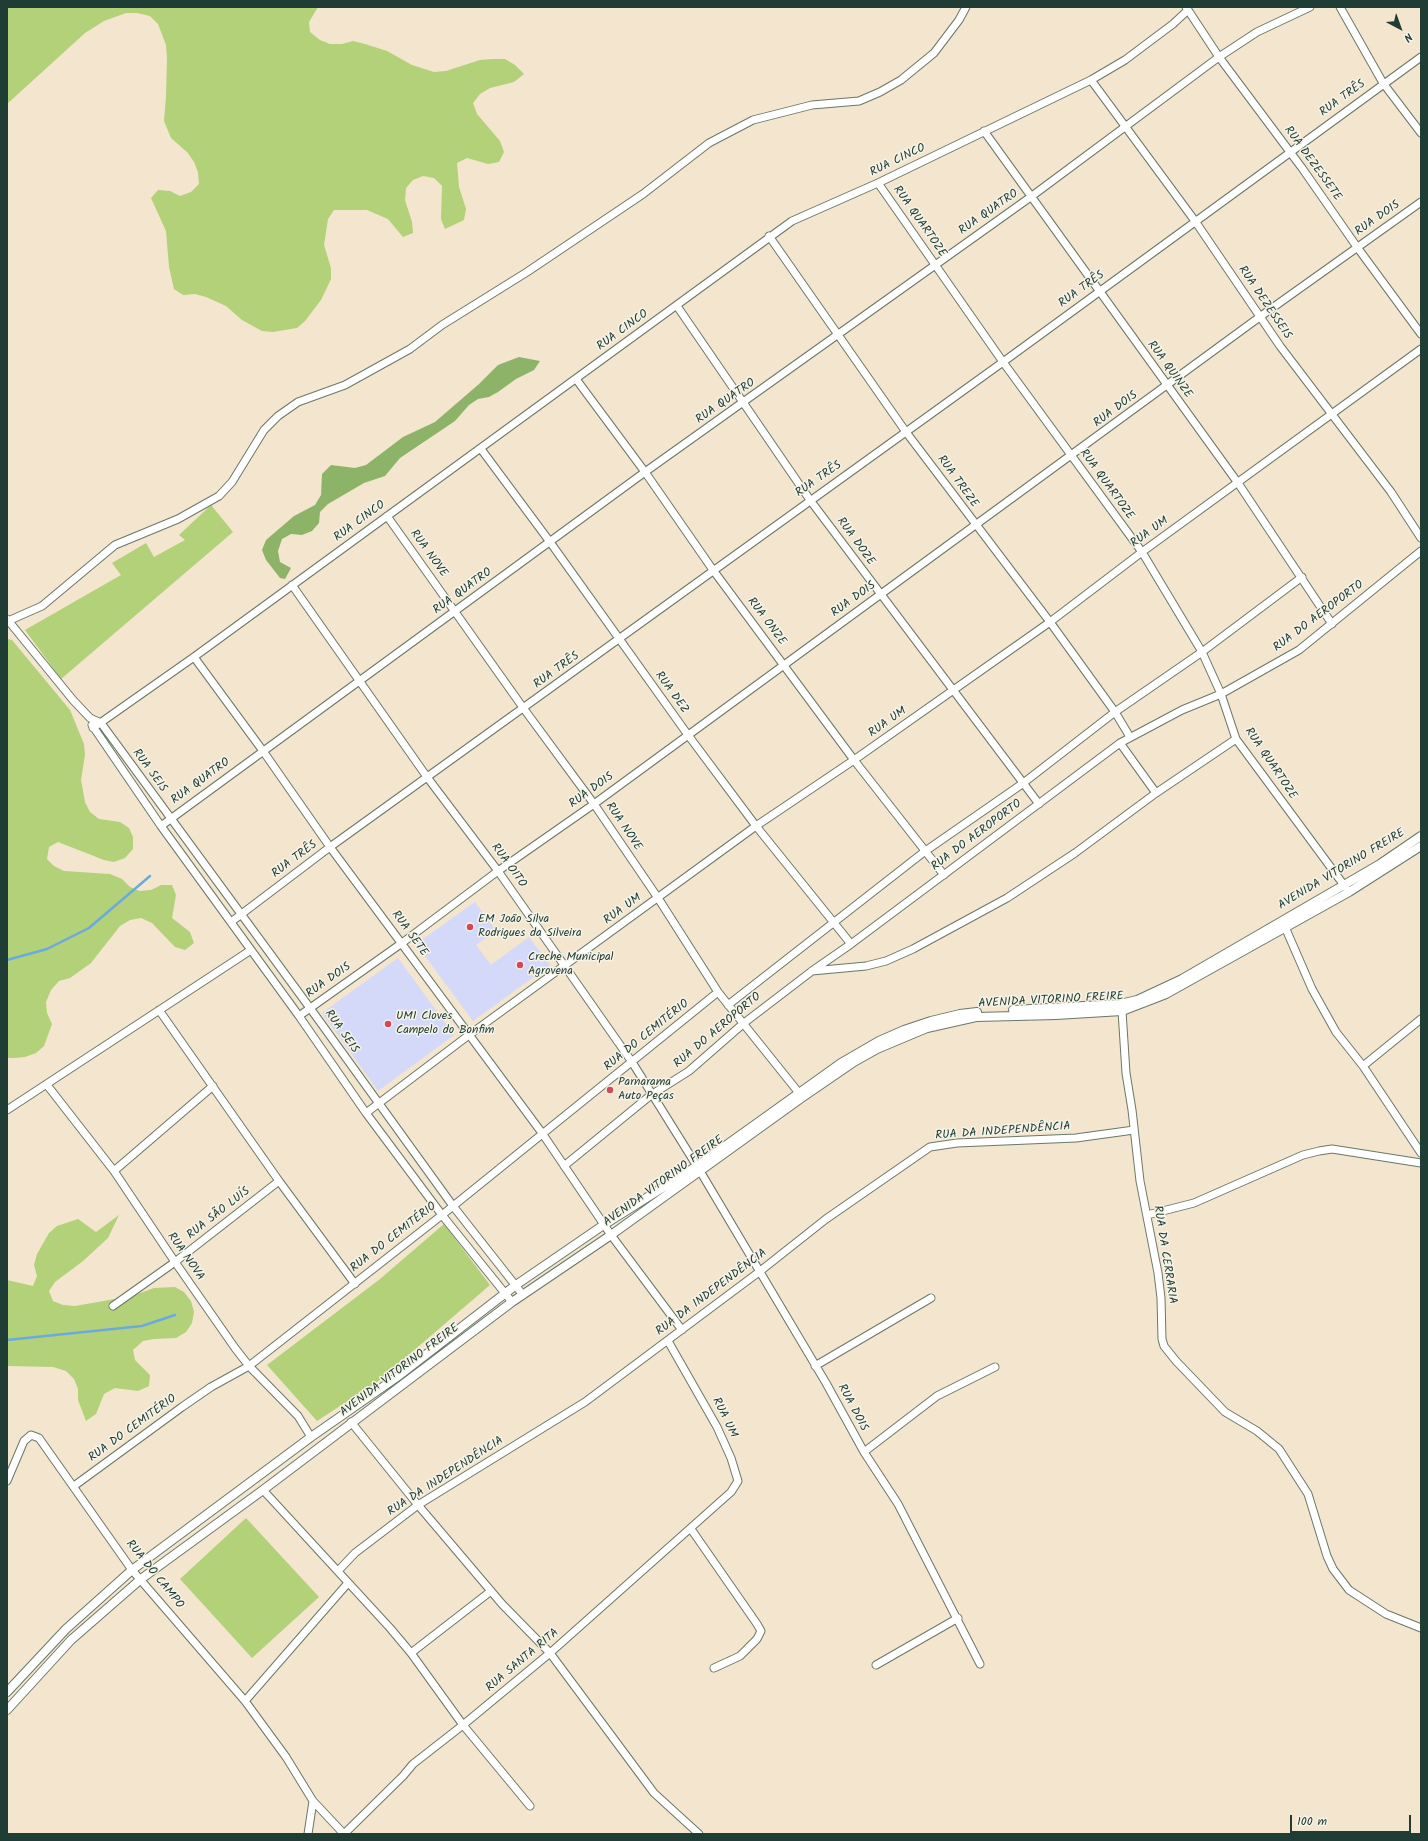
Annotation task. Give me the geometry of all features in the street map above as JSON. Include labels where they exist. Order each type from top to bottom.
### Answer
[{"type":"street","points":[[101,723],[90,718],[48,671],[8,620],[42,606],[115,546],[178,519],[219,496],[232,482],[264,430],[278,416],[298,402],[345,385],[410,349],[442,325],[526,272],[642,194],[709,143],[753,120],[812,105],[859,101],[896,83],[934,53],[959,20],[966,7]]},
{"type":"street","name":"RUA QUATRO","points":[[161,826],[645,472],[1032,196],[1218,57],[1256,32],[1310,7]]},
{"type":"street","points":[[1340,7],[1383,83],[1421,133]]},
{"type":"street","name":"RUA DEZESSETE","points":[[1187,8],[1218,57],[1290,152],[1421,334]]},
{"type":"street","name":"RUA CINCO","points":[[93,728],[194,657],[481,449],[677,306],[769,236],[805,214],[878,183],[1091,80],[1131,56],[1173,24],[1187,8]]},
{"type":"street","name":"RUA TRÊS","points":[[231,922],[330,847],[524,709],[713,570],[1003,362],[1383,83],[1421,57]]},
{"type":"street","name":"RUA DEZESSEIS","points":[[1091,80],[1195,221],[1280,346],[1333,412],[1391,492],[1421,538]]},
{"type":"street","name":"RUA QUINZE","points":[[984,131],[1238,483],[1332,624]]},
{"type":"street","name":"RUA QUARTOZE","points":[[878,183],[1003,362],[1142,552],[1202,652],[1221,694],[1236,739],[1346,889]]},
{"type":"street","name":"RUA DOIS","points":[[299,1016],[498,871],[594,804],[1261,316],[1421,202]]},
{"type":"street","name":"RUA TREZE","points":[[769,236],[906,432],[1050,622],[1115,712],[1130,737]]},
{"type":"street","name":"RUA DOZE","points":[[677,306],[810,500],[1038,804]]},
{"type":"street","name":"RUA UM","points":[[366,1113],[469,1035],[756,826],[854,760],[1050,622],[1142,552],[1421,349]]},
{"type":"street","name":"RUA ONZE","points":[[576,379],[645,472],[713,570],[854,760],[924,852],[944,875]]},
{"type":"street","name":"RUA DEZ","points":[[481,449],[550,542],[688,735],[756,826],[851,944]]},
{"type":"street","name":"RUA NOVE","points":[[387,516],[456,611],[524,709],[594,804],[658,898],[718,992],[799,1093]]},
{"type":"street","name":"RUA DO AEROPORTO","points":[[564,1166],[651,1095],[689,1072],[744,1023],[812,971],[851,944],[1120,743],[1182,710],[1221,694],[1299,650],[1421,551]]},
{"type":"street","points":[[728,1004],[924,852],[1022,784],[1115,712],[1202,652],[1302,578]]},
{"type":"street","name":"RUA OITO","points":[[292,585],[427,777],[498,871],[566,965],[632,1062],[698,1169]]},
{"type":"street","name":"RUA SETE","points":[[194,657],[263,751],[330,847],[402,942],[542,1133],[605,1224]]},
{"type":"street","points":[[90,718],[93,728],[161,826],[299,1016],[366,1113],[442,1215],[512,1302]]},
{"type":"street","name":"RUA SEIS","points":[[101,723],[453,1206],[523,1294]]},
{"type":"street","points":[[812,971],[866,966],[886,961],[913,949],[1007,898],[1156,793],[1236,739]]},
{"type":"street","points":[[1120,743],[1156,793]]},
{"type":"street","name":"AVENIDA VITORINO FREIRE","points":[[7,1692],[66,1629],[132,1570],[311,1437],[397,1377],[516,1285],[605,1224],[698,1169],[854,1062],[877,1049],[927,1028],[976,1017],[1056,1015],[1122,1011],[1166,994],[1285,927],[1346,889],[1421,836]]},
{"type":"street","name":"AVENIDA VITORINO FREIRE","points":[[7,1710],[71,1640],[141,1579],[263,1490],[351,1422],[512,1302],[611,1235],[841,1063],[879,1041],[931,1021],[976,1012],[1097,1006],[1120,1004],[1137,1000],[1182,979],[1421,846]]},
{"type":"street","points":[[1285,927],[1323,1011],[1336,1032],[1363,1066],[1421,1153]]},
{"type":"street","points":[[7,1110],[251,950]]},
{"type":"street","name":"RUA DO CEMITÉRIO","points":[[74,1486],[182,1407],[217,1384],[249,1366],[442,1215],[718,992]]},
{"type":"street","points":[[159,1010],[279,1180],[355,1284]]},
{"type":"street","name":"RUA DA CERRARIA","points":[[1122,1011],[1126,1073],[1139,1174],[1161,1298],[1162,1339],[1169,1353],[1225,1412],[1256,1430],[1279,1449],[1308,1494],[1333,1569],[1349,1590],[1386,1614],[1421,1628]]},
{"type":"street","points":[[1363,1066],[1421,1019]]},
{"type":"street","name":"RUA NOVA","points":[[47,1085],[114,1171],[175,1262],[249,1366],[298,1416],[311,1437]]},
{"type":"street","points":[[114,1171],[213,1086]]},
{"type":"street","name":"RUA DA INDEPENDÊNCIA","points":[[338,1571],[355,1553],[418,1505],[585,1402],[759,1272],[826,1218],[930,1147],[957,1143],[1076,1138],[1134,1130]]},
{"type":"street","points":[[1147,1215],[1194,1203],[1303,1155],[1319,1151],[1332,1149],[1421,1163]]},
{"type":"street","name":"RUA DOIS","points":[[698,1169],[815,1366],[864,1452],[898,1504],[958,1618],[980,1664]]},
{"type":"street","name":"RUA SÃO LUÍS","points":[[113,1306],[175,1262],[279,1180]]},
{"type":"street","points":[[605,1224],[611,1235],[682,1330]]},
{"type":"street","points":[[815,1366],[931,1298]]},
{"type":"street","name":"RUA UM","points":[[668,1341],[717,1427],[738,1476],[738,1481],[731,1492],[717,1504]]},
{"type":"street","points":[[864,1452],[937,1396],[995,1367]]},
{"type":"street","points":[[351,1422],[418,1505],[491,1591],[550,1653],[649,1788],[699,1834]]},
{"type":"street","name":"RUA DO CAMPO","points":[[7,1481],[24,1441],[31,1435],[39,1438],[132,1570],[245,1701],[286,1757],[314,1801],[344,1834]]},
{"type":"street","points":[[263,1490],[411,1653],[463,1725],[530,1806]]},
{"type":"street","name":"RUA SANTA RITA","points":[[344,1834],[403,1776],[413,1764],[550,1653],[691,1529],[717,1504]]},
{"type":"street","points":[[691,1529],[730,1584],[761,1632],[757,1639],[740,1656],[714,1668]]},
{"type":"street","points":[[245,1701],[348,1583]]},
{"type":"street","points":[[411,1653],[491,1591]]},
{"type":"street","points":[[876,1665],[958,1618]]},
{"type":"street","points":[[20,1679],[28,1686]]},
{"type":"street","points":[[308,1834],[314,1801]]},
{"type":"shaded area","points":[[475,902],[496,931],[476,945],[491,965],[529,937],[550,965],[473,1021],[416,944]]},
{"type":"shaded area","name":"UMI Cloves Campelo do Bonfim","points":[[398,958],[454,1035],[378,1091],[322,1013]]},
{"type":"green space","points":[[7,7],[318,7],[309,22],[310,32],[320,40],[330,44],[342,44],[353,41],[365,44],[387,51],[412,65],[434,72],[446,71],[480,60],[505,59],[515,65],[524,74],[514,82],[490,88],[480,94],[473,103],[477,114],[500,141],[504,152],[499,162],[488,164],[467,158],[457,163],[459,187],[466,209],[464,220],[445,229],[441,219],[442,186],[434,178],[423,176],[413,180],[406,188],[405,200],[412,222],[413,233],[403,237],[388,219],[367,210],[334,210],[328,219],[324,245],[331,268],[331,279],[321,300],[305,321],[297,328],[273,332],[262,331],[242,320],[226,306],[195,294],[183,295],[174,289],[169,267],[166,231],[151,198],[158,190],[170,191],[180,196],[191,192],[199,184],[198,172],[194,162],[188,153],[171,138],[164,121],[167,57],[166,45],[158,24],[150,16],[137,13],[126,13],[104,21],[85,33],[7,104]]},
{"type":"green space","points":[[519,357],[540,361],[534,370],[516,379],[489,397],[478,399],[469,405],[455,421],[400,458],[385,476],[364,483],[328,504],[320,512],[319,523],[312,531],[302,535],[291,534],[282,539],[278,551],[280,562],[291,568],[285,579],[280,578],[266,560],[262,550],[266,540],[294,516],[315,505],[321,495],[322,474],[331,465],[355,468],[366,465],[403,437],[435,422],[479,384],[498,365]]},
{"type":"green space","points":[[211,505],[233,532],[61,679],[25,630],[121,575],[112,563],[146,543],[154,557],[185,540],[179,535]]},
{"type":"green space","points":[[7,639],[12,640],[70,710],[84,744],[85,755],[81,780],[85,802],[90,812],[99,819],[120,822],[129,828],[133,837],[133,849],[125,858],[114,862],[104,860],[58,842],[49,847],[47,859],[54,866],[64,871],[110,874],[122,879],[130,887],[140,891],[151,890],[161,885],[172,885],[176,895],[172,918],[190,932],[194,943],[185,950],[175,947],[152,923],[141,918],[130,920],[120,926],[91,963],[70,978],[59,981],[51,990],[46,1002],[47,1013],[52,1024],[44,1046],[36,1053],[25,1057],[13,1058],[7,1058]]},
{"type":"green space","points":[[119,1215],[108,1238],[83,1261],[55,1282],[49,1291],[53,1301],[63,1305],[75,1306],[132,1296],[154,1288],[175,1287],[184,1292],[191,1301],[194,1312],[192,1323],[186,1332],[176,1338],[143,1341],[133,1350],[135,1360],[150,1375],[149,1386],[138,1391],[115,1388],[104,1394],[96,1414],[86,1421],[78,1400],[78,1389],[74,1379],[66,1371],[53,1367],[7,1366],[7,1280],[33,1286],[37,1276],[34,1265],[37,1254],[49,1233],[57,1226],[78,1219],[96,1232]]},
{"type":"green space","points":[[444,1224],[490,1285],[377,1382],[317,1421],[267,1365],[380,1279]]},
{"type":"green space","points":[[246,1518],[319,1597],[252,1658],[180,1579]]},
{"type":"waterway","points":[[7,960],[47,949],[89,928],[150,876]]},
{"type":"waterway","points":[[7,1340],[142,1326],[175,1315]]},
{"type":"place","name":"EM João Silva Rodrigues da Silveira","points":[[470,927]]},
{"type":"place","name":"Creche Municipal Agrovena","points":[[520,965]]},
{"type":"place","name":"UMI Cloves Campelo do Bonfim","points":[[388,1024]]},
{"type":"place","name":"Parnarama Auto Peças","points":[[610,1090]]}]
